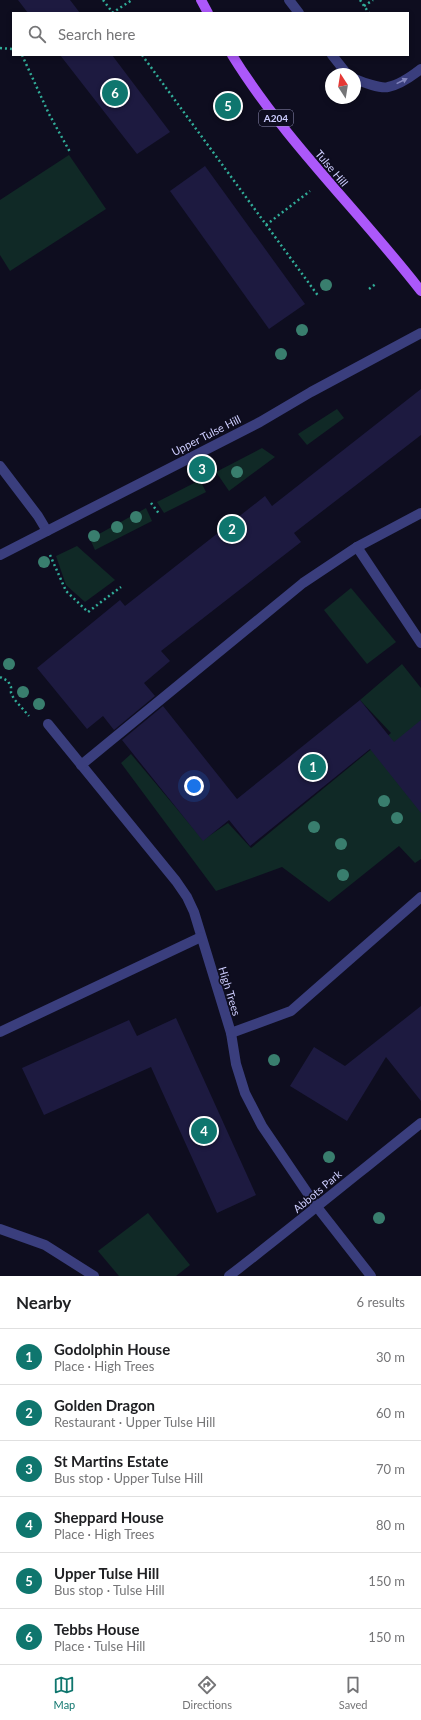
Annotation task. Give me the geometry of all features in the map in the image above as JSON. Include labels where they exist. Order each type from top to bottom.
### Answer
[{"type":"main road","points":[[201,0],[207,12]]},
{"type":"main road","name":"Tulse Hill","points":[[233,56],[250,84],[325,178],[390,252],[421,291]]},
{"type":"street","points":[[289,0],[298,12]]},
{"type":"street","points":[[333,56],[342,68]]},
{"type":"street","points":[[361,81],[387,88],[408,78],[421,69]]},
{"type":"street","name":"Upper Tulse Hill","points":[[0,555],[260,422],[311,392],[421,333]]},
{"type":"street","points":[[0,466],[38,516],[47,531]]},
{"type":"street","points":[[81,765],[293,591],[357,547],[421,513]]},
{"type":"street","points":[[357,547],[421,642]]},
{"type":"street","name":"High Trees","points":[[48,724],[176,881],[191,907],[202,937],[230,1033],[236,1064],[245,1093],[262,1126],[317,1207],[371,1276]]},
{"type":"street","points":[[230,1033],[291,1011],[421,897]]},
{"type":"street","points":[[0,1032],[202,937]]},
{"type":"street","name":"Abbots Park","points":[[229,1276],[421,1123]]},
{"type":"street","points":[[0,1229],[45,1245],[94,1276]]},
{"type":"path","points":[[102,0],[112,12]]},
{"type":"path","points":[[114,12],[132,0]]},
{"type":"path","points":[[360,0],[368,12]]},
{"type":"path","points":[[364,6],[373,0]]},
{"type":"path","points":[[0,48],[12,49]]},
{"type":"path","points":[[22,56],[49,114],[70,152]]},
{"type":"path","points":[[143,56],[319,297]]},
{"type":"path","points":[[266,225],[325,178]]},
{"type":"path","points":[[369,289],[377,284]]},
{"type":"path","points":[[151,503],[160,515]]},
{"type":"path","points":[[50,555],[66,591],[88,612],[121,587]]},
{"type":"path","points":[[0,677],[8,680],[14,699],[31,719]]},
{"type":"green space","points":[[69,155],[106,209],[10,271],[0,255],[0,200]]},
{"type":"green space","points":[[337,409],[344,418],[307,445],[298,434]]},
{"type":"green space","points":[[262,448],[275,457],[229,491],[216,472]]},
{"type":"green space","points":[[200,480],[206,492],[164,513],[157,502]]},
{"type":"green space","points":[[146,508],[152,521],[95,550],[90,539]]},
{"type":"green space","points":[[77,546],[115,580],[85,602],[66,585],[56,556]]},
{"type":"green space","points":[[351,588],[396,642],[367,664],[324,610]]},
{"type":"green space","points":[[402,664],[421,688],[421,859],[415,863],[399,846],[329,902],[282,867],[216,891],[121,763],[131,754],[203,840],[228,823],[251,848],[391,733],[360,700]]},
{"type":"green space","points":[[148,1213],[190,1265],[176,1276],[119,1276],[98,1251]]},
{"type":"building","points":[[18,0],[70,0],[79,12],[27,12]]},
{"type":"building","points":[[61,56],[113,56],[170,132],[137,154]]},
{"type":"building","points":[[205,166],[305,304],[269,329],[170,191]]},
{"type":"building","points":[[421,389],[421,435],[294,533],[301,542],[161,651],[170,661],[144,683],[155,696],[114,730],[103,716],[87,729],[37,668],[120,600],[125,606],[265,496],[272,506]]},
{"type":"building","points":[[360,700],[394,742],[421,720],[421,813],[370,749],[250,846],[229,820],[203,841],[122,740],[163,706],[237,799]]},
{"type":"building","points":[[421,1006],[421,1101],[386,1057],[347,1121],[290,1086],[314,1047],[345,1066]]},
{"type":"building","points":[[176,1018],[256,1195],[217,1213],[151,1067],[44,1115],[22,1068],[129,1020],[137,1036]]},
{"type":"place","name":"Tebbs House","points":[[115,93]]},
{"type":"place","name":"Upper Tulse Hill","points":[[228,106]]},
{"type":"place","name":"St Martins Estate","points":[[202,469]]},
{"type":"place","name":"Golden Dragon","points":[[232,529]]},
{"type":"place","name":"Godolphin House","points":[[313,767]]},
{"type":"place","name":"Sheppard House","points":[[204,1131]]}]
